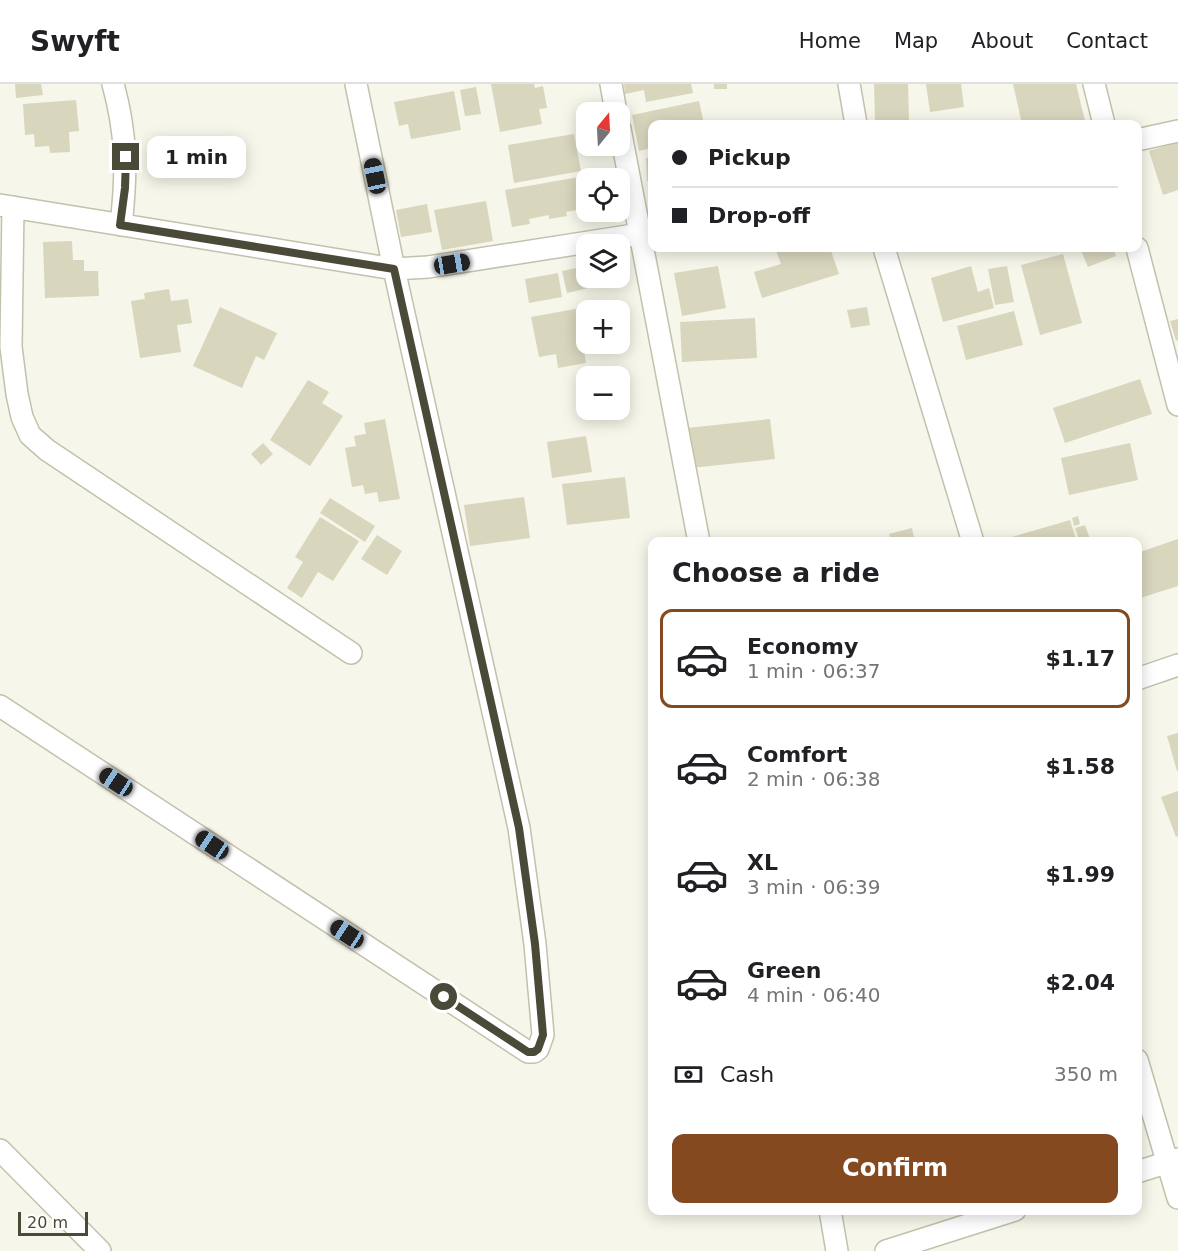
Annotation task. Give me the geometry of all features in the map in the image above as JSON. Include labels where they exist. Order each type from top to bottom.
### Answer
[{"type":"street","points":[[113,84],[122,121],[126,157],[120,225]]},
{"type":"street","points":[[0,705],[528,1052],[538,1049],[543,1035],[541,1001],[519,828],[394,269],[356,84]]},
{"type":"street","points":[[610,84],[614,102]]},
{"type":"street","points":[[849,84],[855,120]]},
{"type":"street","points":[[1094,84],[1103,120]]},
{"type":"street","points":[[1142,139],[1178,131]]},
{"type":"street","points":[[625,156],[698,537]]},
{"type":"street","points":[[351,653],[47,450],[30,435],[22,417],[17,394],[11,347],[6,206],[394,269],[428,267],[640,234]]},
{"type":"street","points":[[886,252],[972,537]]},
{"type":"street","points":[[1138,252],[1178,405]]},
{"type":"street","points":[[1142,677],[1178,665]]},
{"type":"street","points":[[1142,1074],[1172,1161],[1178,1198]]},
{"type":"street","points":[[0,1150],[100,1251]]},
{"type":"street","points":[[1142,1170],[1172,1161]]},
{"type":"street","points":[[831,1215],[837,1251]]},
{"type":"street","points":[[886,1251],[999,1215]]},
{"type":"building","points":[[15,84],[41,84],[43,95],[16,98]]},
{"type":"building","points":[[491,84],[534,84],[535,88],[543,86],[547,108],[539,109],[542,124],[500,132]]},
{"type":"building","points":[[624,84],[691,84],[693,93],[646,102],[644,90],[625,94]]},
{"type":"building","points":[[714,84],[727,84],[727,89],[714,89]]},
{"type":"building","points":[[874,84],[908,84],[909,120],[875,120]]},
{"type":"building","points":[[926,84],[961,84],[964,107],[930,112]]},
{"type":"building","points":[[1013,84],[1076,84],[1085,120],[1021,120]]},
{"type":"building","points":[[476,87],[481,114],[465,116],[460,90]]},
{"type":"building","points":[[454,91],[461,130],[411,139],[408,124],[399,126],[394,102]]},
{"type":"building","points":[[76,100],[79,131],[69,132],[70,152],[50,153],[49,146],[35,147],[34,134],[25,135],[23,104]]},
{"type":"building","points":[[699,101],[703,120],[648,120],[648,149],[639,151],[632,115]]},
{"type":"building","points":[[574,134],[576,156],[578,156],[580,168],[576,168],[576,172],[514,183],[508,145]]},
{"type":"building","points":[[1178,142],[1178,190],[1163,195],[1149,151]]},
{"type":"building","points":[[646,158],[648,158],[648,181]]},
{"type":"building","points":[[576,177],[576,210],[566,212],[567,216],[549,219],[549,215],[529,219],[530,224],[512,227],[505,190]]},
{"type":"building","points":[[486,201],[493,241],[442,250],[434,210]]},
{"type":"building","points":[[427,204],[432,232],[401,237],[396,210]]},
{"type":"building","points":[[72,241],[73,260],[84,260],[84,271],[98,271],[99,296],[45,298],[43,242]]},
{"type":"building","points":[[776,252],[831,252],[839,274],[762,298],[754,272],[781,264]]},
{"type":"building","points":[[1082,252],[1114,252],[1116,256],[1088,267]]},
{"type":"building","points":[[1063,254],[1082,323],[1040,335],[1021,265]]},
{"type":"building","points":[[718,266],[726,308],[682,316],[674,273]]},
{"type":"building","points":[[971,266],[978,292],[989,288],[994,308],[943,322],[931,278]]},
{"type":"building","points":[[1007,266],[1014,302],[995,305],[988,269]]},
{"type":"building","points":[[576,268],[576,288],[588,288],[567,293],[562,271]]},
{"type":"building","points":[[558,273],[562,297],[529,303],[525,279]]},
{"type":"building","points":[[169,289],[171,301],[188,299],[192,323],[177,325],[181,352],[140,358],[131,301],[145,299],[144,293]]},
{"type":"building","points":[[220,307],[277,333],[264,360],[256,356],[242,388],[193,366]]},
{"type":"building","points":[[867,307],[870,325],[851,328],[847,310]]},
{"type":"building","points":[[576,309],[576,354],[585,354],[586,363],[558,368],[556,354],[539,357],[531,317]]},
{"type":"building","points":[[1014,311],[1023,345],[966,360],[957,326]]},
{"type":"building","points":[[755,318],[757,358],[682,362],[680,322]]},
{"type":"building","points":[[1178,319],[1178,340],[1176,341],[1170,321]]},
{"type":"building","points":[[1140,379],[1152,414],[1065,443],[1053,408]]},
{"type":"building","points":[[308,380],[329,392],[322,403],[343,416],[310,466],[270,440]]},
{"type":"building","points":[[385,419],[400,499],[379,502],[377,492],[365,494],[363,485],[352,487],[345,448],[356,446],[354,436],[366,434],[364,423]]},
{"type":"building","points":[[770,419],[775,459],[691,468],[687,428]]},
{"type":"building","points":[[586,436],[592,472],[552,478],[547,442]]},
{"type":"building","points":[[263,443],[273,454],[261,465],[251,454]]},
{"type":"building","points":[[1130,443],[1138,480],[1069,495],[1061,458]]},
{"type":"building","points":[[625,477],[630,518],[567,525],[562,484]]},
{"type":"building","points":[[524,497],[530,538],[470,546],[464,505]]},
{"type":"building","points":[[330,498],[375,526],[365,542],[320,513]]},
{"type":"building","points":[[1078,516],[1080,524],[1074,526],[1072,518]]},
{"type":"building","points":[[320,517],[359,541],[333,581],[318,572],[302,598],[287,588],[303,562],[295,557]]},
{"type":"building","points":[[1070,520],[1075,537],[1012,537]]},
{"type":"building","points":[[1085,525],[1089,537],[1078,537],[1075,528]]},
{"type":"building","points":[[912,528],[914,537],[890,537],[889,534]]},
{"type":"building","points":[[377,535],[402,551],[387,575],[361,559]]},
{"type":"building","points":[[1178,539],[1178,586],[1142,597],[1142,551]]},
{"type":"building","points":[[1178,733],[1178,771],[1177,771],[1167,736]]},
{"type":"building","points":[[1178,791],[1178,836],[1176,837],[1161,797]]},
{"type":"route","points":[[126,157],[120,225],[394,269],[519,828],[541,1001],[543,1035],[538,1049],[528,1052],[444,997]]}]
